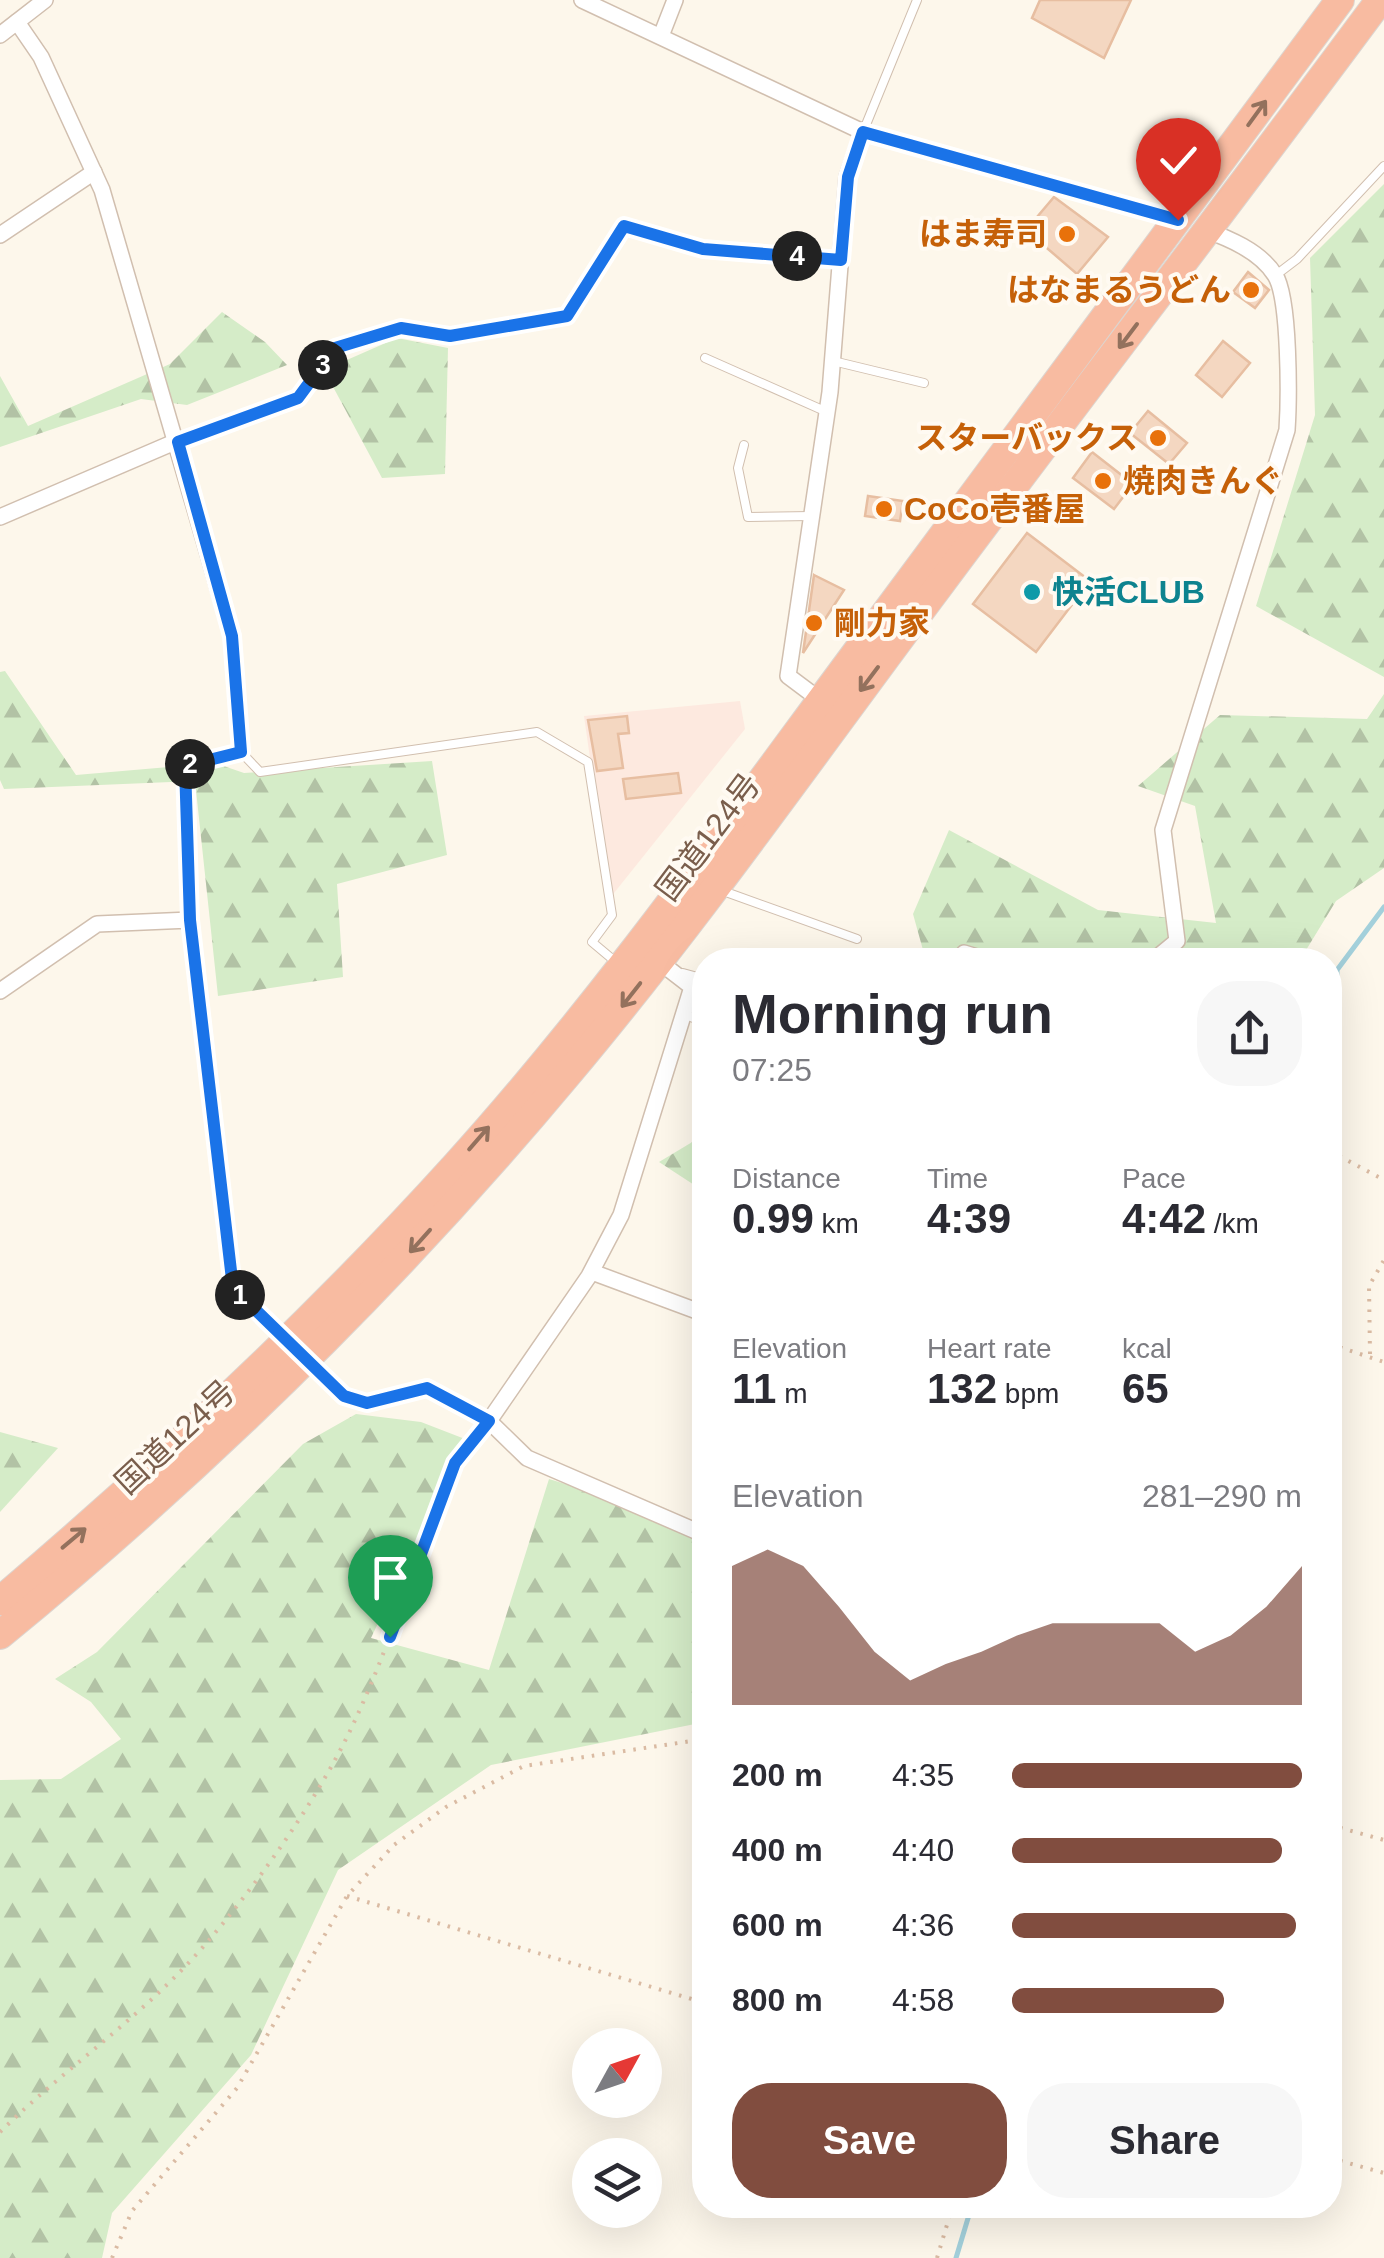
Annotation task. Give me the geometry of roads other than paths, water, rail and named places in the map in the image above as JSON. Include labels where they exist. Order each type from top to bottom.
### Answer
[{"type":"highway","name":"国道124号","points":[[0,1635],[147,1512],[378,1288],[568,1074],[1339,0]]},
{"type":"highway","name":"国道124号","points":[[0,1601],[157,1466],[359,1269],[714,888],[831,708],[1208,230],[1373,10]]},
{"type":"street","points":[[0,34],[45,0]]},
{"type":"street","points":[[582,0],[863,132],[1208,230],[1250,250],[1276,275],[1290,386],[1287,430],[1163,830],[1177,941],[1169,948]]},
{"type":"street","points":[[661,36],[675,0]]},
{"type":"street","points":[[1339,0],[1373,10]]},
{"type":"street","points":[[17,22],[41,57],[94,172],[178,442],[232,636]]},
{"type":"street","points":[[831,708],[788,676],[827,412],[848,177],[863,132]]},
{"type":"street","points":[[0,235],[94,172]]},
{"type":"street","points":[[0,517],[178,442]]},
{"type":"street","points":[[0,991],[97,924],[190,920],[233,1288],[344,1396],[367,1403],[427,1388],[489,1421],[528,1458],[692,1529]]},
{"type":"street","points":[[489,1421],[592,1272],[621,1215],[692,988],[647,961]]},
{"type":"street","points":[[592,1272],[692,1309]]},
{"type":"lane","points":[[863,132],[917,0]]},
{"type":"lane","points":[[1276,275],[1297,259],[1384,166]]},
{"type":"lane","points":[[178,442],[298,398],[335,348],[401,328],[450,336],[567,316],[624,226],[703,249],[841,260]]},
{"type":"lane","points":[[705,358],[827,412]]},
{"type":"lane","points":[[833,361],[924,383]]},
{"type":"lane","points":[[744,445],[738,468],[748,517],[811,516]]},
{"type":"lane","points":[[232,636],[241,752],[260,772],[537,732],[588,762],[612,915],[592,942],[692,975]]},
{"type":"lane","points":[[190,920],[185,766],[241,752]]},
{"type":"lane","points":[[714,888],[857,939]]},
{"type":"lane","points":[[684,1014],[692,1017]]},
{"type":"waterway","points":[[1342,963],[1384,907]]},
{"type":"waterway","points":[[956,2258],[968,2218]]},
{"type":"place","name":"はま寿司","points":[[1067,234]]},
{"type":"place","name":"はなまるうどん","points":[[1251,290]]},
{"type":"place","name":"スターバックス","points":[[1158,438]]},
{"type":"place","name":"焼肉きんぐ","points":[[1103,481]]},
{"type":"place","name":"CoCo壱番屋","points":[[884,509]]},
{"type":"place","name":"快活CLUB","points":[[1032,592]]},
{"type":"place","name":"剛力家","points":[[814,623]]}]
